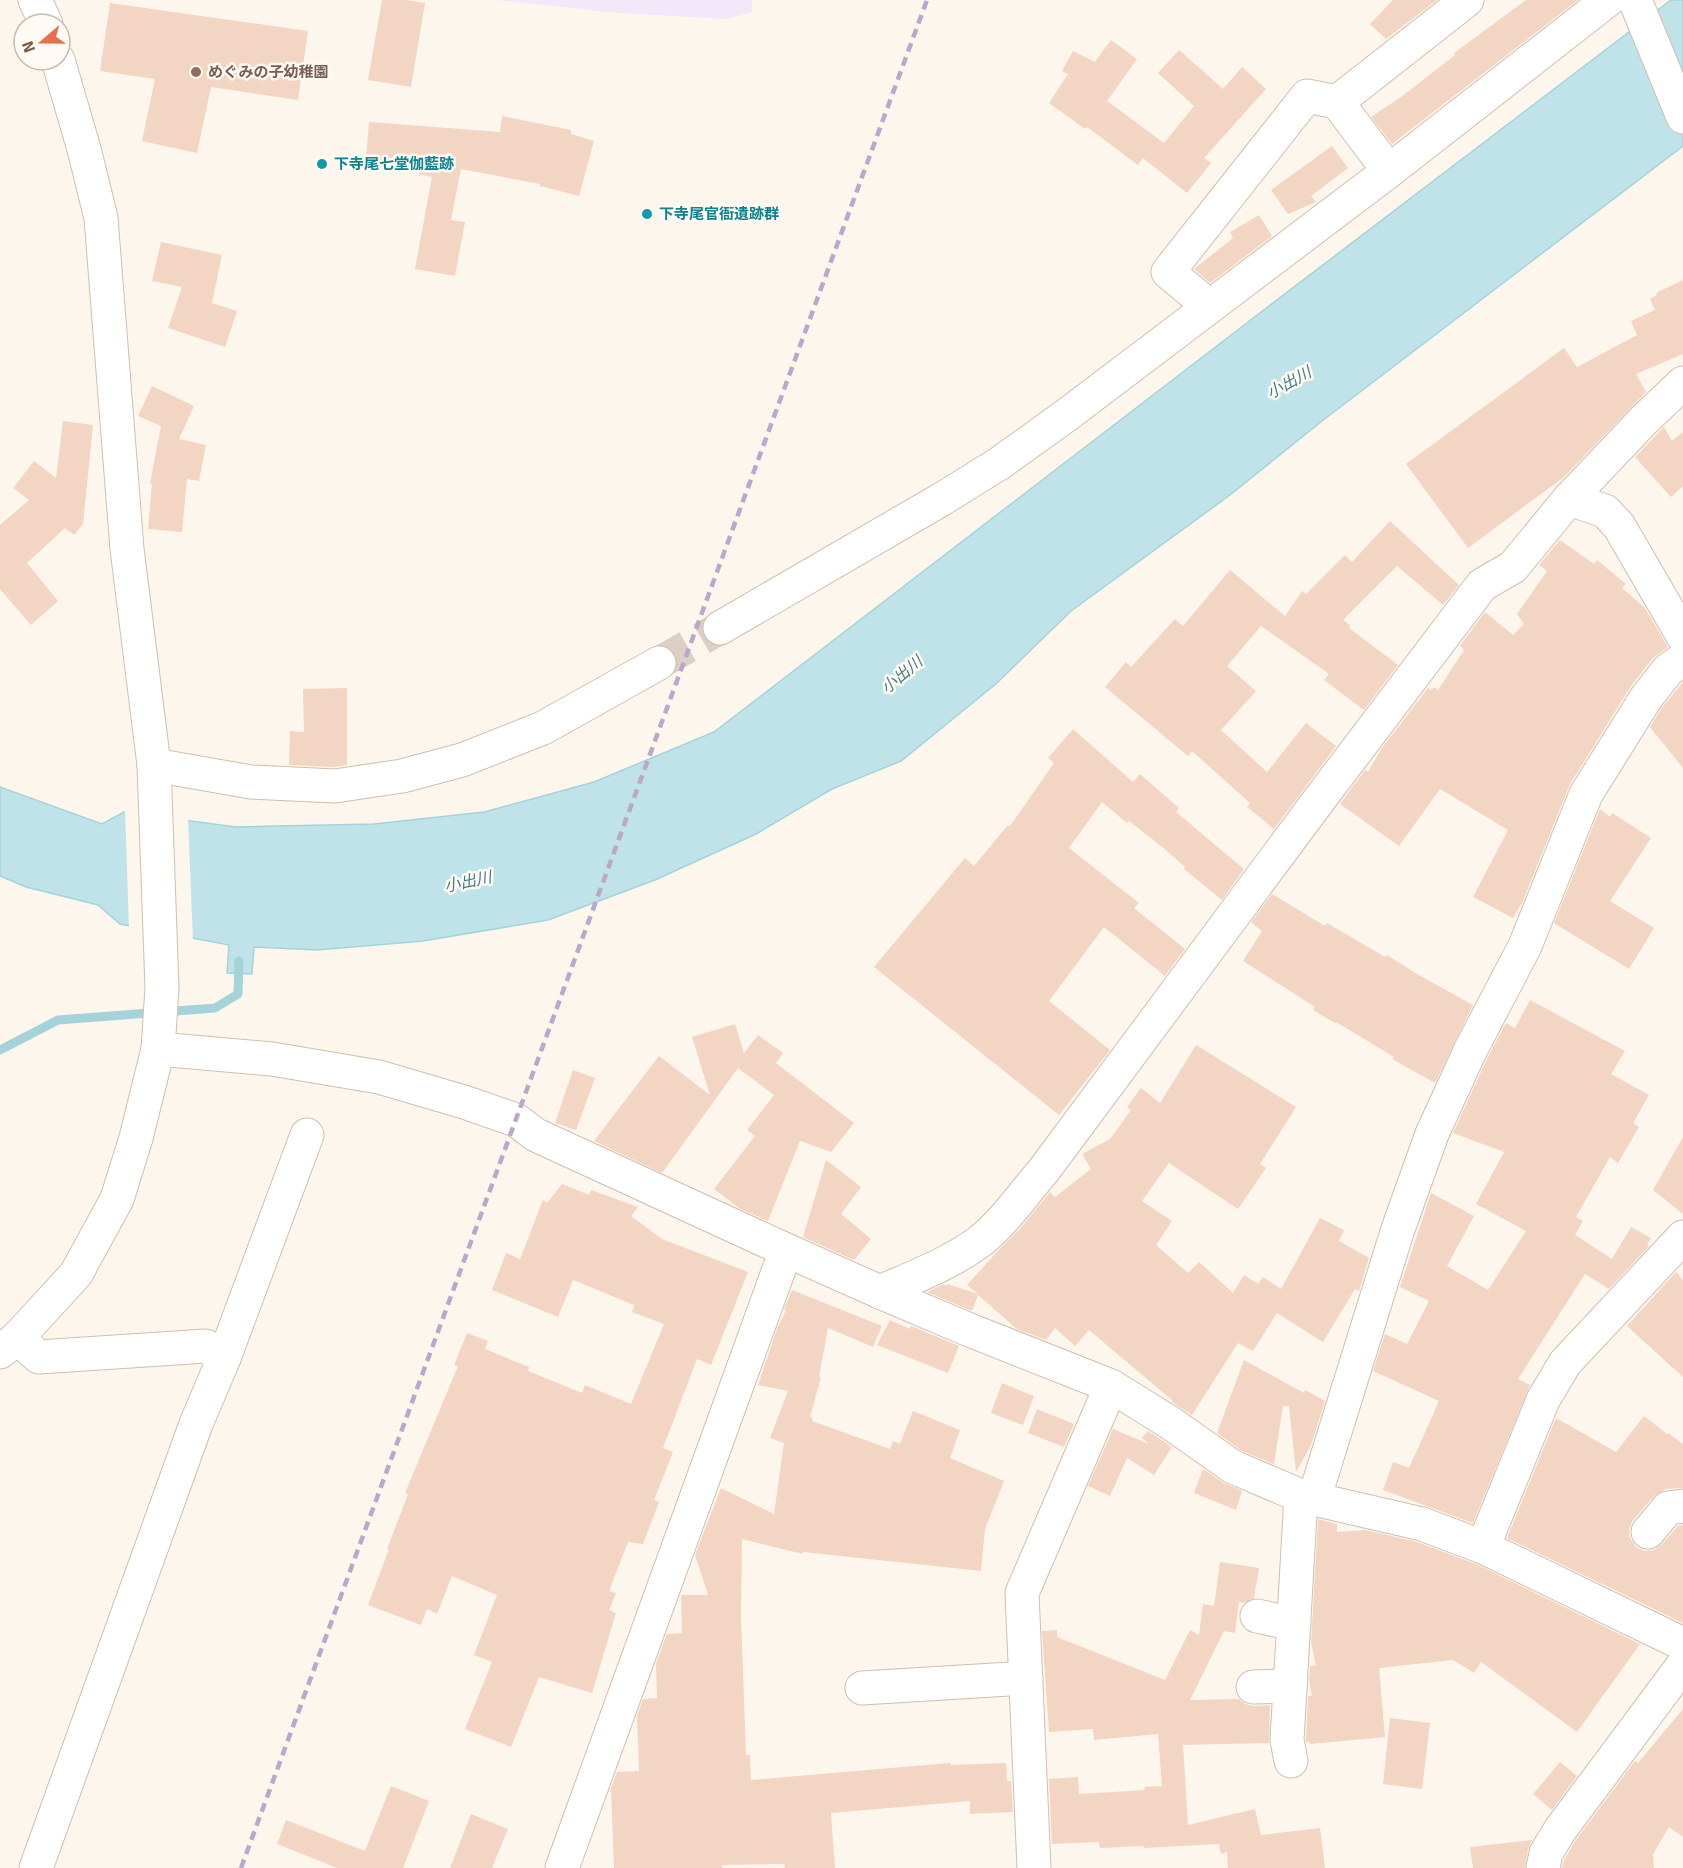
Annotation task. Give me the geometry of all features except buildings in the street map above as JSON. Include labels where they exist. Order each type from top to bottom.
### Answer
[{"type":"street","points":[[1337,102],[1467,0]]},
{"type":"street","points":[[720,628],[1000,463],[1389,171],[1608,0]]},
{"type":"street","points":[[1635,0],[1683,117]]},
{"type":"street","points":[[62,72],[101,218],[127,549],[154,772],[162,988],[158,1049],[136,1138],[117,1199],[76,1274],[9,1345],[39,1357],[206,1346],[224,1358]]},
{"type":"street","points":[[1209,306],[1168,272],[1308,96],[1337,102],[1389,171]]},
{"type":"street","points":[[880,1292],[944,1263],[979,1242],[1000,1222],[1044,1170],[1309,813],[1482,585],[1513,567],[1569,500],[1644,420],[1683,383]]},
{"type":"street","points":[[1569,500],[1605,511],[1618,526],[1683,636]]},
{"type":"street","points":[[1291,1761],[1287,1740],[1294,1624],[1308,1498],[1398,1229],[1432,1134],[1470,1051],[1525,946],[1586,794],[1646,698],[1668,670],[1683,659]]},
{"type":"street","points":[[154,772],[251,782],[335,786],[402,776],[462,760],[543,728],[658,663]]},
{"type":"street","points":[[158,1049],[272,1059],[380,1077],[516,1120],[536,1135],[786,1250],[967,1329],[1111,1386],[1169,1422],[1233,1467],[1308,1498],[1422,1524],[1483,1547],[1683,1644]]},
{"type":"street","points":[[36,1868],[196,1424],[224,1358],[307,1135]]},
{"type":"street","points":[[1483,1547],[1543,1400],[1565,1363],[1683,1237]]},
{"type":"street","points":[[562,1868],[786,1250]]},
{"type":"street","points":[[1034,1868],[1022,1593],[1111,1386]]},
{"type":"street","points":[[1648,1533],[1668,1508],[1683,1506]]},
{"type":"street","points":[[1257,1616],[1294,1624]]},
{"type":"street","points":[[1543,1868],[1546,1853],[1560,1830],[1683,1665]]},
{"type":"street","points":[[862,1688],[1026,1678]]},
{"type":"street","points":[[1253,1688],[1290,1686]]},
{"type":"shaded area","points":[[495,0],[752,0],[752,12],[726,19],[618,13]]},
{"type":"water","name":"小出川","points":[[1671,0],[1683,0],[1683,146],[1322,421],[1230,495],[1071,611],[997,683],[901,761],[832,789],[756,834],[655,880],[548,920],[423,941],[317,950],[254,947],[252,974],[227,973],[229,945],[120,924],[98,905],[26,887],[0,876],[0,787],[102,824],[124,812],[236,827],[374,824],[484,812],[594,782],[714,732]]},
{"type":"pier","points":[[125,810],[188,818],[193,941],[129,928]]},
{"type":"waterway","points":[[0,1050],[58,1020],[215,1008],[238,994],[239,961]]},
{"type":"tunnel","points":[[659,663],[720,628]]},
{"type":"railway","points":[[241,1868],[927,0]]},
{"type":"place","name":"めぐみの子幼稚園","points":[[196,72]]},
{"type":"place","name":"下寺尾七堂伽藍跡","points":[[322,164]]},
{"type":"place","name":"下寺尾官衙遺跡群","points":[[647,214]]}]
